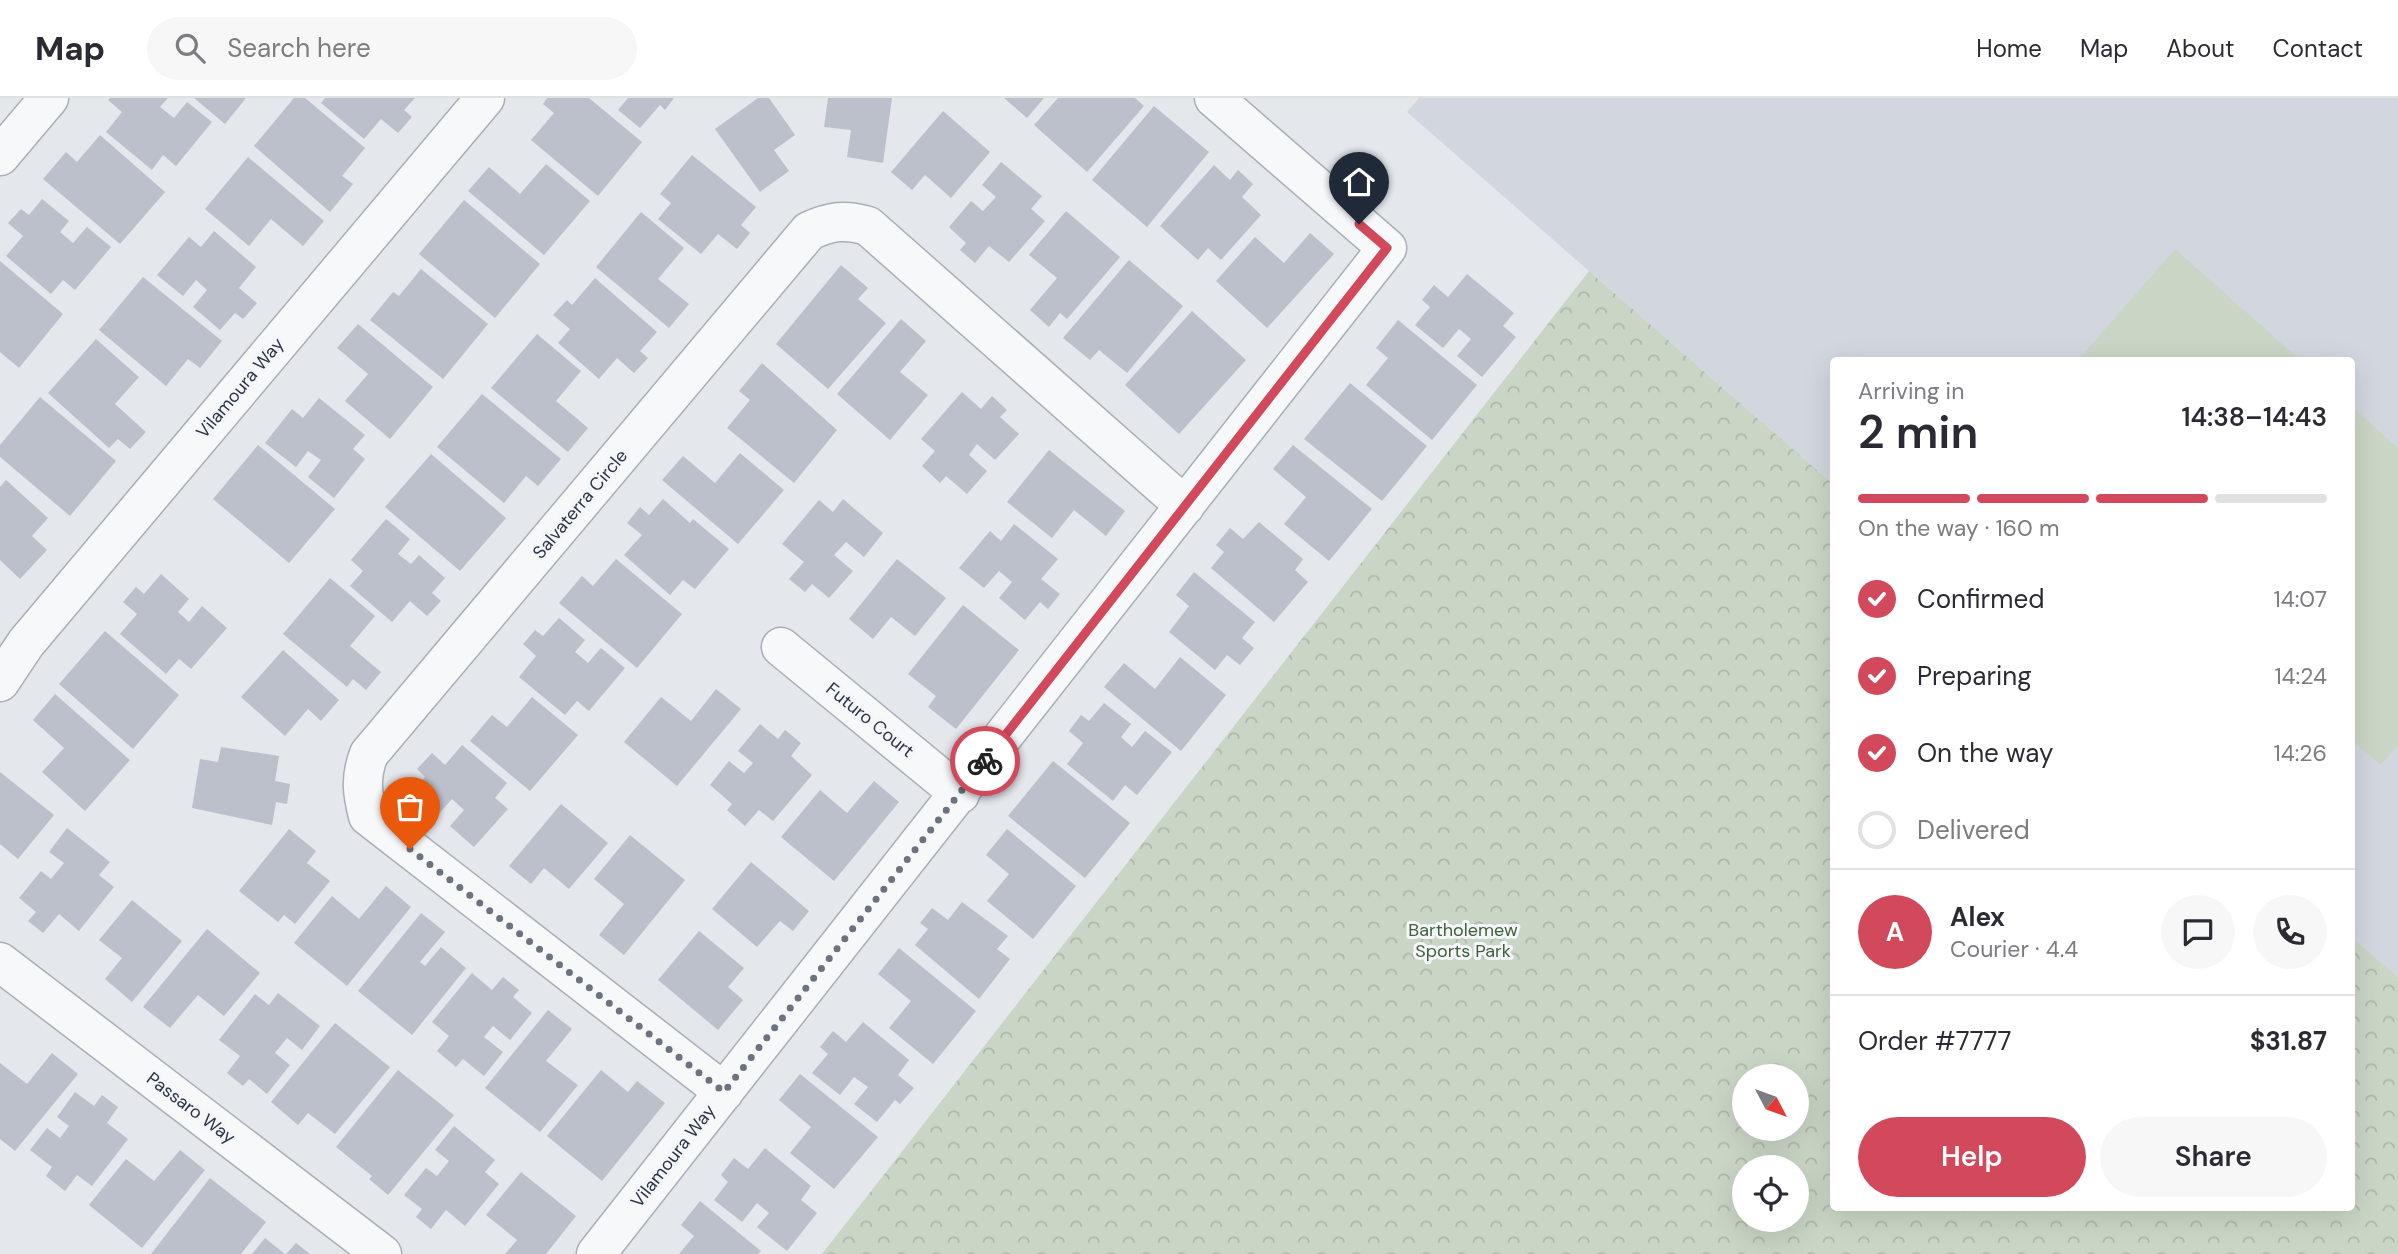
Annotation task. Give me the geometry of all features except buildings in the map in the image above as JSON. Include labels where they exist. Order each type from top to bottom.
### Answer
[{"type":"street","points":[[0,156],[49,98]]},
{"type":"street","name":"Vilamoura Way","points":[[0,682],[13,633],[484,98]]},
{"type":"street","name":"Vilamoura Way","points":[[596,1254],[1387,248],[1214,98]]},
{"type":"street","name":"Salvaterra Circle","points":[[724,1092],[368,816],[362,791],[362,772],[369,754],[809,231],[826,223],[848,219],[868,226],[1185,506]]},
{"type":"street","name":"Futuro Court","points":[[781,647],[960,794]]},
{"type":"street","name":"Passaro Way","points":[[0,962],[382,1254]]},
{"type":"shaded area","points":[[1419,98],[2398,98],[2398,977],[2355,940],[2355,357],[1830,357],[1830,482],[1407,112]]},
{"type":"green space","points":[[2175,249],[2297,357],[2081,357]]},
{"type":"green space","name":"Bartholemew Sports Park","points":[[1589,271],[1830,482],[1830,1211],[2355,1211],[2355,940],[2398,977],[2398,1254],[822,1254]]},
{"type":"green space","points":[[2355,410],[2398,448],[2398,745],[2381,765],[2355,743]]},
{"type":"way so far","points":[[410,849],[724,1092],[985,761]]},
{"type":"route","points":[[985,761],[1387,248],[1359,224]]}]
